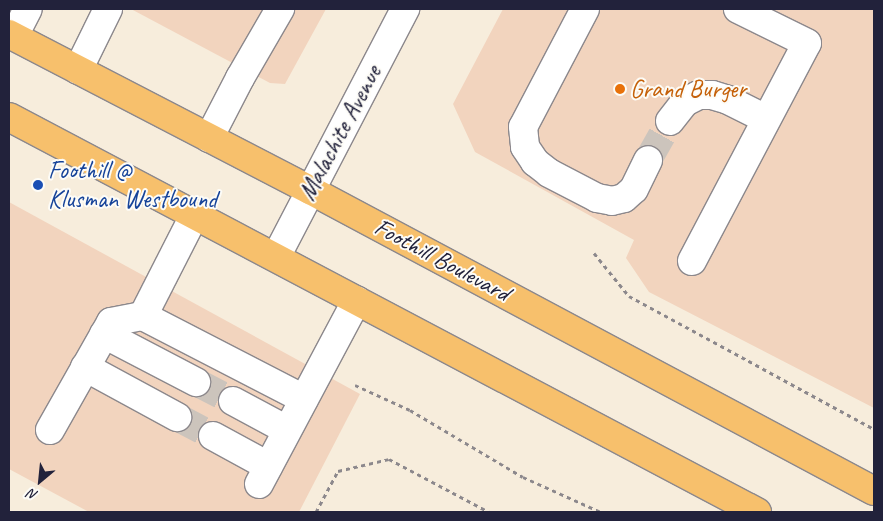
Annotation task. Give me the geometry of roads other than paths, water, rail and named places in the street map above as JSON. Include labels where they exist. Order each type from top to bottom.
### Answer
[{"type":"main road","name":"Foothill Boulevard","points":[[11,35],[310,190],[874,491]]},
{"type":"main road","points":[[9,117],[757,512]]},
{"type":"street","points":[[11,35],[28,9]]},
{"type":"street","points":[[78,70],[108,9]]},
{"type":"street","points":[[209,138],[240,78],[280,9]]},
{"type":"street","name":"Malachite Avenue","points":[[276,257],[406,9]]},
{"type":"street","points":[[585,9],[524,127],[526,147],[535,162],[549,173],[597,198],[612,201],[624,198],[634,188],[648,160]]},
{"type":"street","points":[[692,260],[807,43],[738,9]]},
{"type":"street","points":[[670,121],[685,102],[699,95],[728,100],[766,119]]},
{"type":"street","points":[[143,316],[195,214]]},
{"type":"street","points":[[213,436],[263,475],[357,300]]},
{"type":"street","points":[[50,430],[111,322],[143,316],[304,399]]},
{"type":"street","points":[[104,334],[196,382]]},
{"type":"street","points":[[86,367],[177,417]]},
{"type":"street","points":[[233,401],[287,430]]},
{"type":"tunnel","points":[[648,160],[670,121]]},
{"type":"tunnel","points":[[196,382],[233,401]]},
{"type":"tunnel","points":[[177,417],[213,436]]},
{"type":"place","name":"Grand Burger","points":[[620,89]]},
{"type":"place","name":"Foothill @ Klusman Westbound","points":[[38,185]]}]
